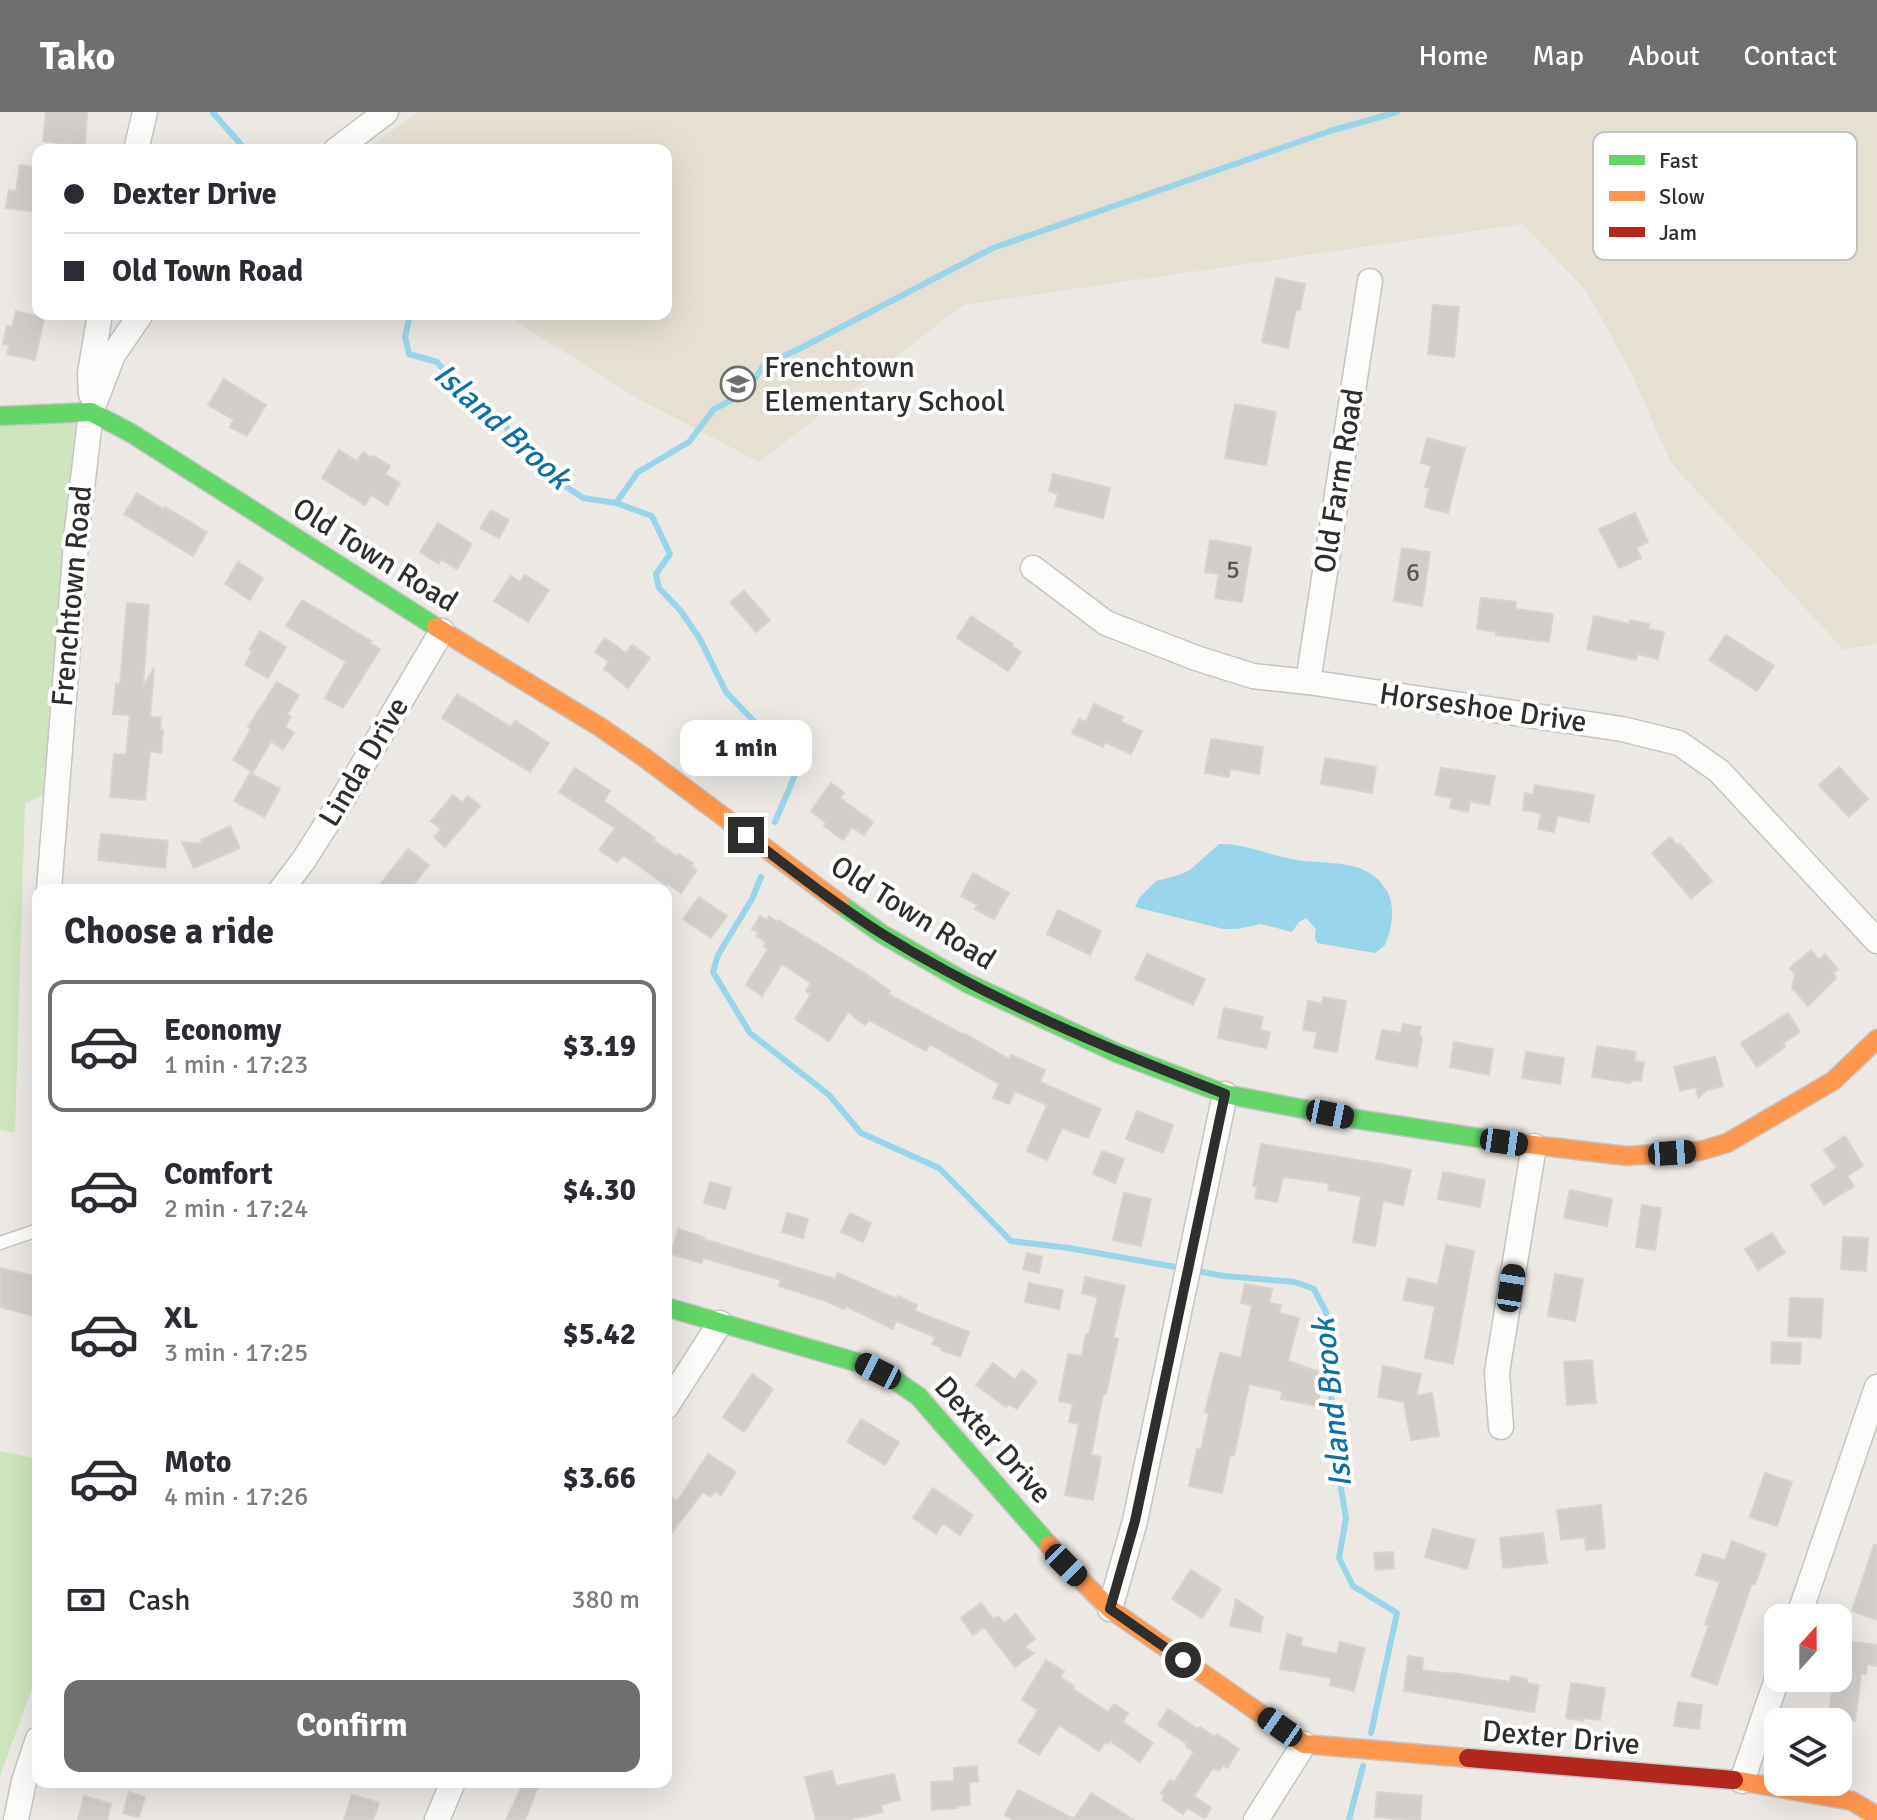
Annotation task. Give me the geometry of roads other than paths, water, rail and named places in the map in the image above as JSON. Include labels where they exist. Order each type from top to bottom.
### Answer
[{"type":"main road","points":[[0,416],[91,412]]},
{"type":"main road","name":"Old Town Road","points":[[91,412],[131,433],[442,631],[600,727],[882,934],[981,989],[1117,1053],[1225,1094],[1356,1119],[1534,1146],[1626,1156],[1700,1151],[1727,1143],[1833,1081],[1875,1044]]},
{"type":"main road","name":"Dexter Drive","points":[[672,1309],[863,1364],[918,1396],[1066,1565],[1110,1609],[1304,1744],[1742,1781],[1852,1801],[1877,1816]]},
{"type":"street","points":[[137,144],[145,112]]},
{"type":"street","points":[[344,144],[386,112]]},
{"type":"street","name":"Old Farm Road","points":[[1308,682],[1370,281]]},
{"type":"street","points":[[91,412],[90,373],[99,320]]},
{"type":"street","name":"Frenchtown Road","points":[[49,884],[75,559],[91,412],[113,355],[137,320]]},
{"type":"street","name":"Horseshoe Drive","points":[[1033,568],[1106,623],[1253,676],[1622,729],[1679,743],[1719,771],[1877,941]]},
{"type":"street","name":"Linda Drive","points":[[286,884],[334,812],[442,631]]},
{"type":"street","points":[[1110,1609],[1135,1521],[1225,1094]]},
{"type":"street","points":[[1501,1427],[1497,1372],[1534,1146]]},
{"type":"street","points":[[672,1398],[720,1323]]},
{"type":"street","points":[[1803,1604],[1877,1387]]},
{"type":"street","points":[[1742,1781],[1773,1692]]},
{"type":"street","points":[[1256,1820],[1304,1744]]},
{"type":"street","points":[[16,1820],[32,1757]]},
{"type":"street","points":[[437,1820],[450,1788]]},
{"type":"lane","points":[[0,1243],[32,1232]]},
{"type":"water","points":[[1219,844],[1238,845],[1292,859],[1344,864],[1368,872],[1387,891],[1391,904],[1391,925],[1385,945],[1375,953],[1317,943],[1316,929],[1306,918],[1292,932],[1261,924],[1223,929],[1135,907],[1139,898],[1156,881],[1190,870]]},
{"type":"waterway","name":"Island Brook","points":[[214,112],[241,144]]},
{"type":"waterway","points":[[616,503],[638,472],[689,442],[714,409],[746,393],[763,366],[993,248],[1330,131],[1397,112]]},
{"type":"waterway","name":"Island Brook","points":[[409,320],[405,337],[409,354],[437,362],[473,404],[506,426],[516,447],[534,461],[546,476],[583,498],[616,503],[652,516],[670,554],[656,574],[659,588],[680,610],[700,639],[726,692],[770,738],[795,775],[775,822]]},
{"type":"waterway","name":"Island Brook","points":[[761,877],[752,899],[718,955],[713,972],[750,1033],[829,1095],[861,1133],[939,1168],[1011,1241],[1181,1268]]},
{"type":"waterway","name":"Island Brook","points":[[1192,1270],[1295,1282],[1314,1289],[1326,1312],[1332,1351],[1334,1447],[1346,1518],[1339,1558],[1353,1586],[1397,1613],[1371,1733]]},
{"type":"waterway","name":"Island Brook","points":[[1349,1820],[1363,1766]]},
{"type":"place","name":"Frenchtown Elementary School","points":[[738,384]]}]
